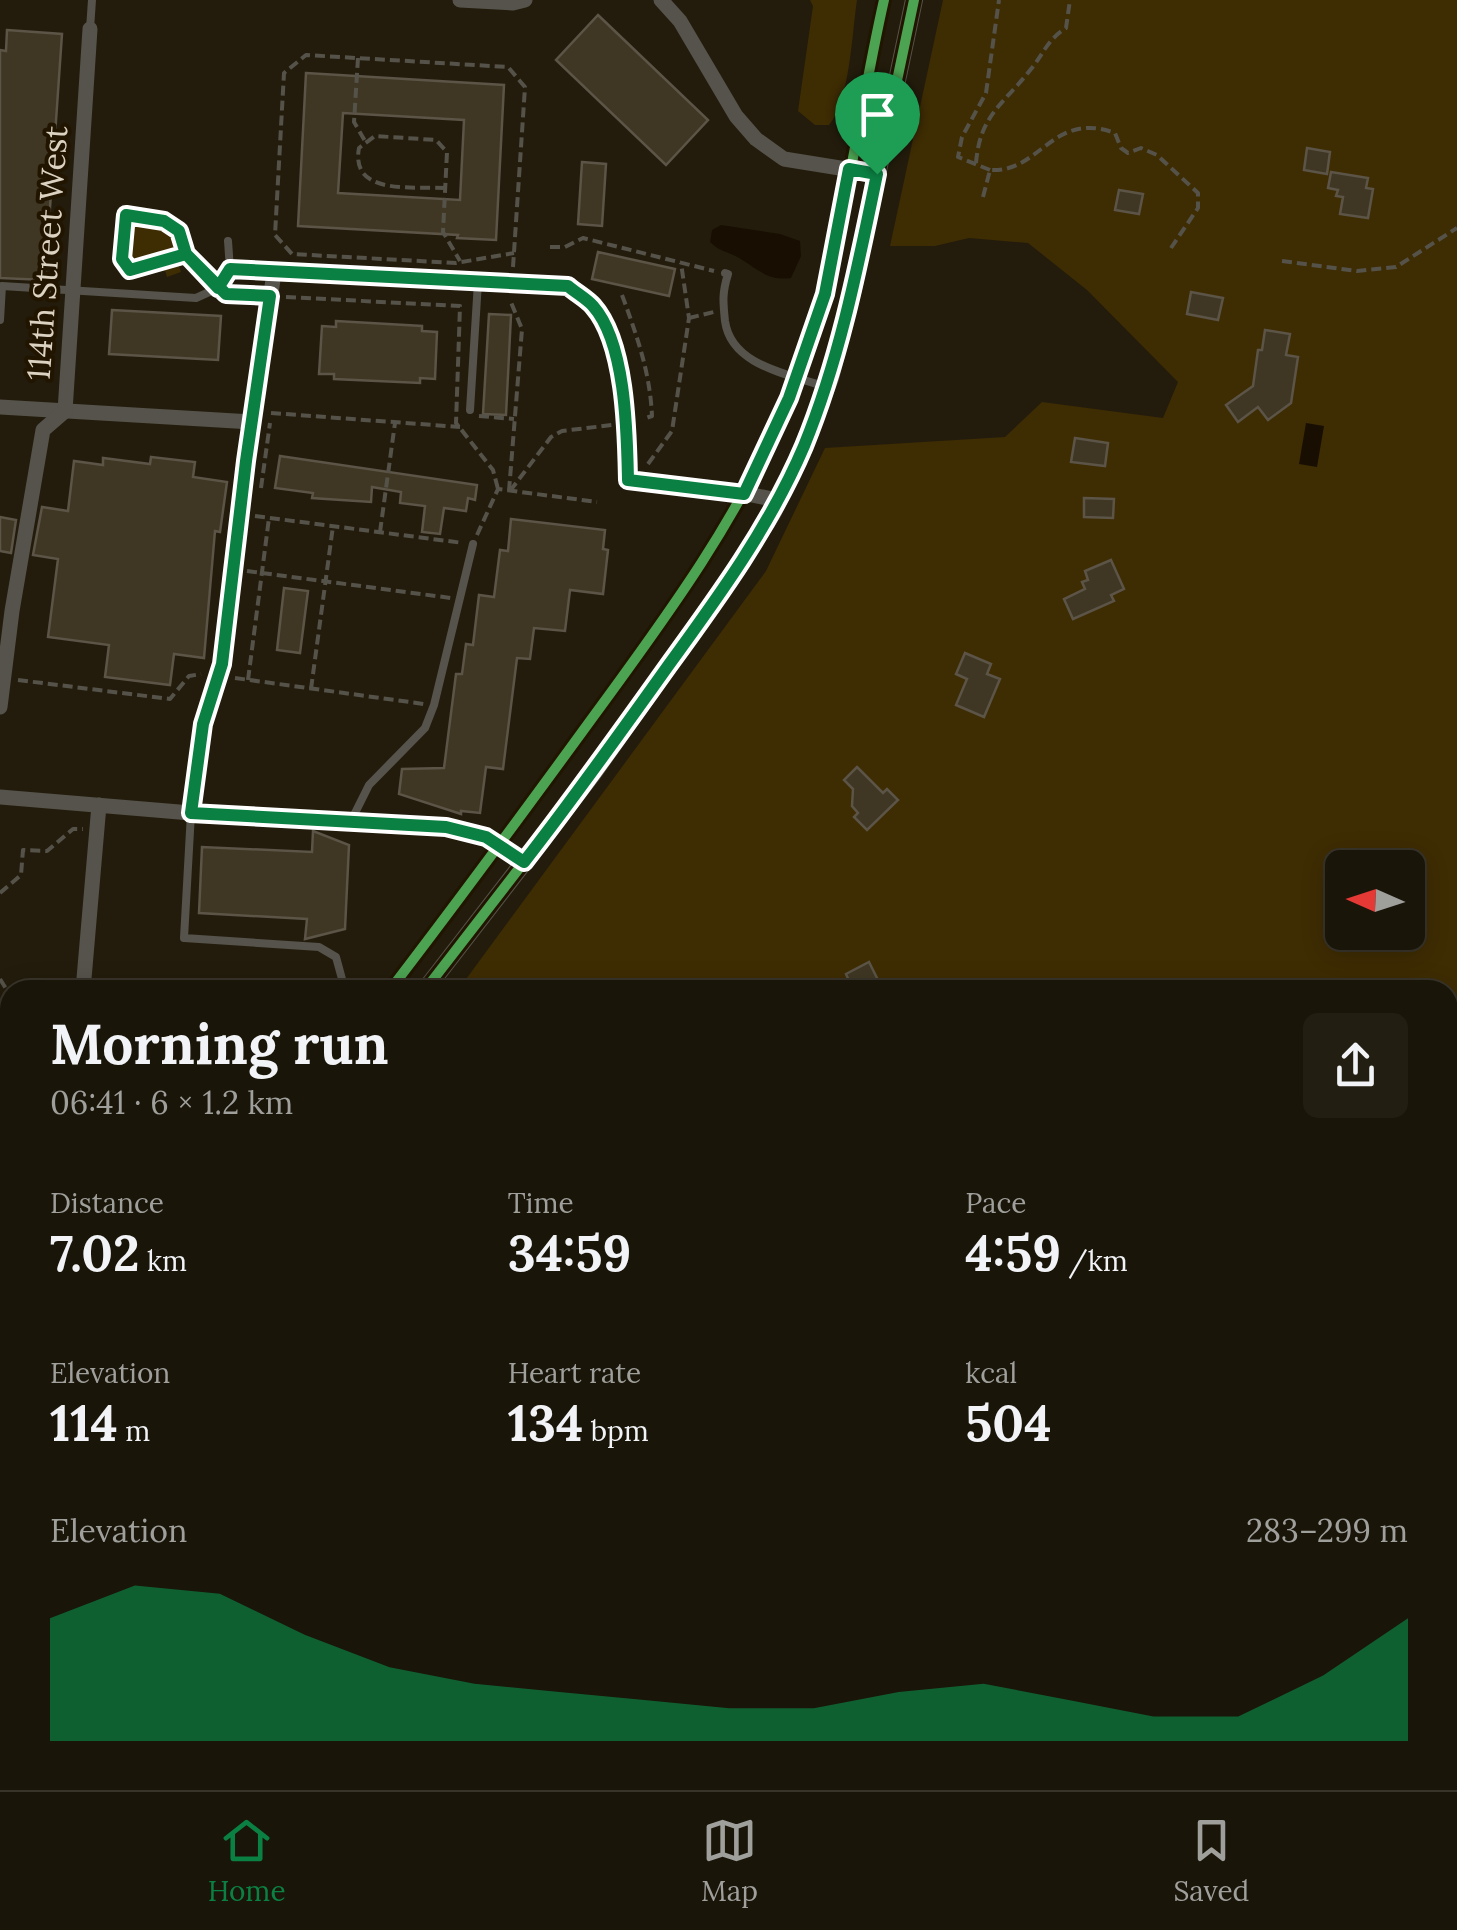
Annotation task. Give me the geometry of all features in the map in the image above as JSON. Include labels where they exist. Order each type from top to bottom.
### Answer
[{"type":"street","points":[[460,0],[525,0]]},
{"type":"street","points":[[661,0],[680,21],[736,116],[756,139],[784,159],[877,174]]},
{"type":"street","points":[[433,980],[593,772],[728,582],[778,500],[826,387],[853,289],[914,0]]},
{"type":"street","name":"114th Street West","points":[[0,708],[43,430],[64,411],[90,30]]},
{"type":"street","points":[[191,813],[203,724],[222,664],[274,274],[568,286],[594,307],[607,332],[626,397],[628,480],[778,500]]},
{"type":"street","points":[[0,407],[252,422]]},
{"type":"street","points":[[0,797],[191,813],[446,827],[486,837],[524,862]]},
{"type":"street","points":[[84,980],[100,805]]},
{"type":"lane","points":[[90,30],[92,0]]},
{"type":"lane","points":[[0,320],[2,286],[196,298],[218,288],[230,269],[228,241]]},
{"type":"lane","points":[[230,269],[274,274]]},
{"type":"lane","points":[[725,273],[728,274],[720,300],[727,336],[738,351],[756,362],[826,387]]},
{"type":"lane","points":[[470,410],[478,282]]},
{"type":"lane","points":[[351,822],[369,786],[425,728],[474,544]]},
{"type":"lane","points":[[191,813],[184,938],[319,946],[336,957],[342,980]]},
{"type":"path","points":[[999,0],[986,93],[958,156],[963,162],[1002,171],[1031,158],[1068,130],[1088,128],[1114,133],[1128,154],[1146,149],[1198,194],[1198,208],[1171,248]]},
{"type":"path","points":[[976,163],[990,113],[1028,74],[1049,39],[1066,28],[1070,0]]},
{"type":"path","points":[[509,491],[522,329],[508,295],[512,284],[525,87],[508,67],[358,58],[306,55],[284,73],[275,234],[292,254],[462,263],[514,253]]},
{"type":"path","points":[[358,58],[354,122],[365,142]]},
{"type":"path","points":[[445,188],[375,184],[364,178],[358,158],[360,148],[376,136],[436,140],[447,152],[445,188],[442,232],[462,263],[457,306]]},
{"type":"path","points":[[983,198],[990,170]]},
{"type":"path","points":[[186,254],[130,270],[122,259],[126,215],[164,221],[179,231],[186,254],[226,294],[460,306],[455,412],[460,427],[493,470],[498,490],[474,544],[252,516],[238,528]]},
{"type":"path","points":[[1282,262],[1357,271],[1396,267],[1457,228]]},
{"type":"path","points":[[550,247],[584,238],[725,273]]},
{"type":"path","points":[[648,464],[672,432],[689,318],[681,263]]},
{"type":"path","points":[[622,296],[644,357],[651,390],[652,416],[643,417],[644,436]]},
{"type":"path","points":[[689,318],[723,310]]},
{"type":"path","points":[[470,410],[481,417],[514,420]]},
{"type":"path","points":[[271,413],[460,427]]},
{"type":"path","points":[[380,532],[395,422]]},
{"type":"path","points":[[509,491],[551,436],[562,431],[626,424]]},
{"type":"path","points":[[644,456],[648,464],[657,468]]},
{"type":"path","points":[[498,490],[597,502]]},
{"type":"path","points":[[248,680],[269,518]]},
{"type":"path","points":[[311,689],[332,526]]},
{"type":"path","points":[[232,579],[248,570],[460,599]]},
{"type":"path","points":[[0,893],[21,875],[23,850],[47,852],[73,828],[97,830]]},
{"type":"shaded area","points":[[810,0],[857,0],[846,83],[829,125],[815,125],[798,111],[813,6]]},
{"type":"shaded area","points":[[943,0],[1457,0],[1457,980],[465,980],[766,571],[825,448],[1005,437],[1042,402],[1163,418],[1178,382],[1087,290],[1028,243],[969,238],[935,246],[890,246]]},
{"type":"shaded area","points":[[126,215],[164,221],[179,231],[186,255],[176,257],[181,272],[167,277],[162,261],[130,270],[122,252],[122,236]]},
{"type":"shaded area","points":[[721,225],[800,241],[801,256],[791,278],[766,275],[715,246],[710,242],[712,230]]},
{"type":"shaded area","points":[[1306,423],[1324,426],[1317,467],[1299,464]]},
{"type":"building","points":[[598,15],[708,120],[666,165],[556,60]]},
{"type":"building","points":[[7,30],[62,34],[45,280],[0,278],[0,50],[6,51]]},
{"type":"building","points":[[306,73],[504,85],[496,240],[298,226]],"holes":[[[343,113],[464,120],[460,200],[338,193]]]},
{"type":"building","points":[[1307,148],[1330,152],[1327,174],[1304,170]]},
{"type":"building","points":[[582,162],[606,164],[602,226],[578,224]]},
{"type":"building","points":[[1331,172],[1368,178],[1366,188],[1373,189],[1368,218],[1340,214],[1343,197],[1336,196],[1338,190],[1328,188]]},
{"type":"building","points":[[1119,190],[1143,194],[1139,214],[1115,210]]},
{"type":"building","points":[[598,252],[675,269],[669,296],[592,279]]},
{"type":"building","points":[[1191,292],[1223,298],[1218,320],[1187,314]]},
{"type":"building","points":[[112,310],[221,316],[218,360],[109,354]]},
{"type":"building","points":[[489,314],[511,315],[506,415],[483,414]]},
{"type":"building","points":[[336,321],[422,326],[422,331],[437,332],[435,379],[420,378],[420,383],[334,379],[334,374],[319,374],[322,326],[336,327]]},
{"type":"building","points":[[1265,330],[1290,334],[1286,355],[1298,357],[1291,403],[1268,420],[1258,407],[1238,422],[1226,405],[1253,386]]},
{"type":"building","points":[[1075,438],[1108,443],[1105,466],[1071,462]]},
{"type":"building","points":[[280,456],[477,485],[475,500],[468,498],[466,511],[444,508],[440,534],[422,532],[425,506],[400,503],[401,492],[372,487],[371,502],[312,498],[313,493],[275,488]]},
{"type":"building","points":[[151,457],[195,462],[193,477],[227,482],[220,532],[215,531],[204,658],[174,654],[170,685],[105,677],[109,645],[48,637],[58,559],[33,555],[42,507],[68,511],[74,461],[103,465],[103,458],[150,464]]},
{"type":"building","points":[[1084,498],[1114,499],[1113,518],[1084,517]]},
{"type":"building","points":[[0,517],[16,520],[11,553],[0,551]]},
{"type":"building","points":[[511,519],[605,530],[603,549],[608,550],[603,594],[570,590],[565,631],[534,628],[530,659],[517,658],[503,769],[486,767],[480,813],[461,814],[399,794],[402,769],[444,768],[456,674],[462,674],[466,644],[473,645],[479,595],[494,597],[500,550],[508,551]]},
{"type":"building","points":[[1111,560],[1124,589],[1111,595],[1114,601],[1073,619],[1064,599],[1085,589],[1085,571]]},
{"type":"building","points":[[284,588],[308,591],[300,653],[277,650]]},
{"type":"building","points":[[965,653],[991,664],[987,674],[1000,679],[984,717],[956,705],[967,679],[956,674]]},
{"type":"building","points":[[857,767],[883,793],[887,789],[898,800],[867,830],[854,817],[858,813],[852,806],[853,789],[844,780]]},
{"type":"building","points":[[313,831],[349,845],[345,929],[305,939],[307,919],[199,913],[202,847],[312,852]]},
{"type":"building","points":[[869,962],[878,980],[849,980],[846,974]]},
{"type":"cycle path","points":[[398,980],[676,602],[750,482],[790,396],[822,300],[884,0]]},
{"type":"cycle path","points":[[433,980],[593,773],[773,512],[830,378],[853,289],[914,0]]},
{"type":"route","points":[[877,174],[830,378],[773,512],[593,772],[524,862],[486,837],[446,827],[191,813],[203,724],[222,664],[270,296],[226,294],[218,288],[204,274],[186,254],[179,231],[164,221],[126,215],[122,259],[130,270],[186,254],[218,288],[230,269],[568,286],[594,307],[607,332],[626,397],[628,480],[744,494],[789,398],[825,294],[849,169],[877,174]]}]
